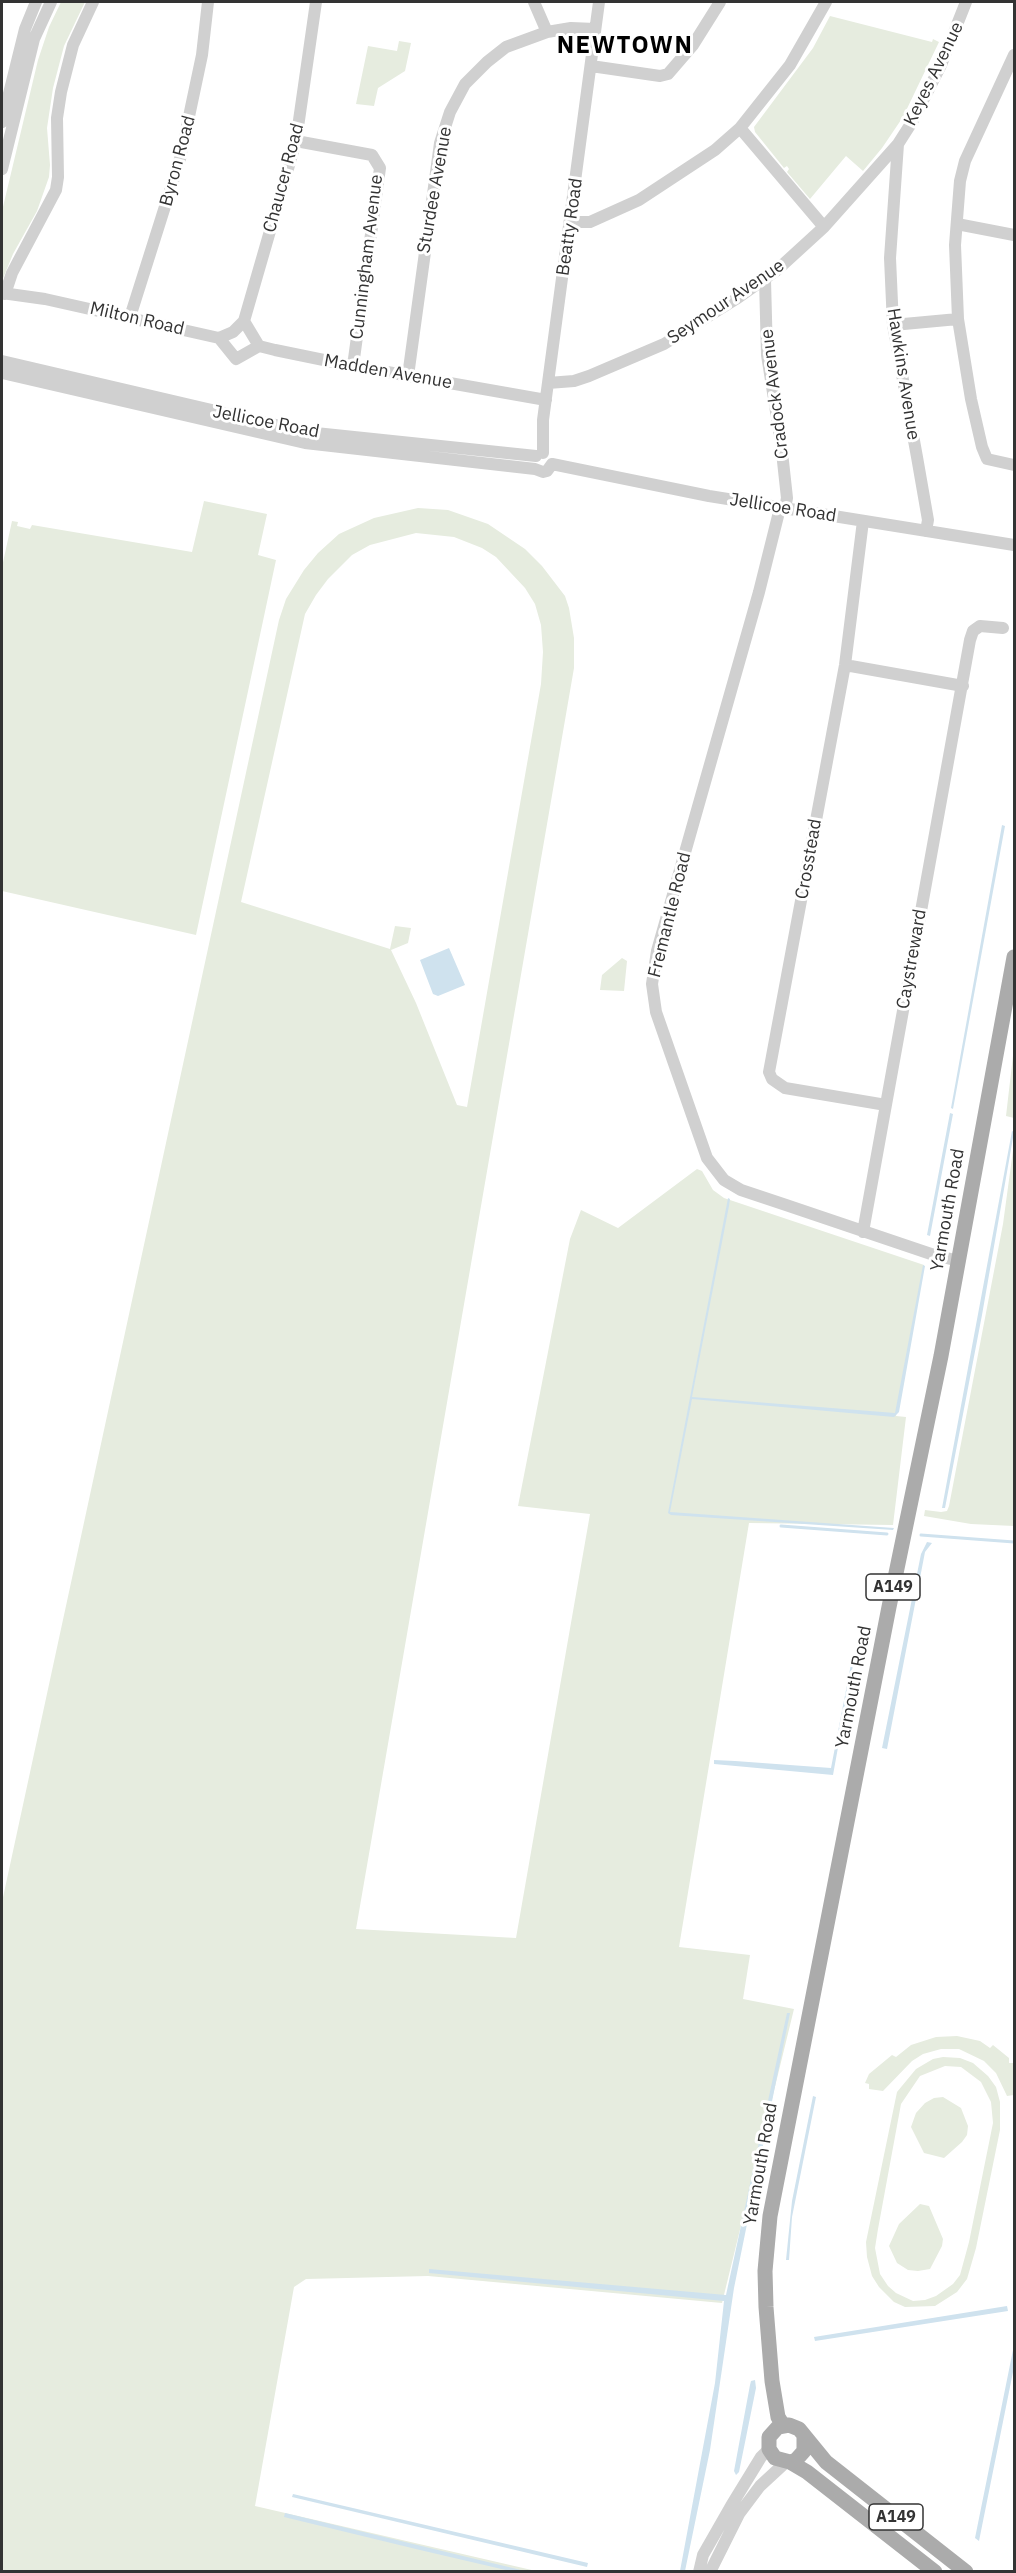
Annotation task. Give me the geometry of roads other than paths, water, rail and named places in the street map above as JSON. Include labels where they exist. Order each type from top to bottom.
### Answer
[{"type":"main road","name":"Yarmouth Road","points":[[783,2425],[778,2417],[772,2380],[766,2307],[765,2271],[770,2216],[959,1261],[1014,957]]},
{"type":"main road","points":[[783,2425],[794,2426],[804,2437],[804,2451],[796,2460],[788,2462],[775,2458],[769,2449],[770,2435],[783,2425]]},
{"type":"main road","name":"A149","points":[[804,2437],[826,2462],[966,2571]]},
{"type":"main road","name":"A149","points":[[788,2462],[807,2472],[935,2571]]},
{"type":"street","points":[[2,122],[25,28],[36,2]]},
{"type":"street","points":[[2,169],[34,39],[51,2]]},
{"type":"street","points":[[3,294],[56,190],[58,177],[57,118],[61,92],[73,45],[93,2]]},
{"type":"street","name":"Byron Road","points":[[130,317],[180,159],[202,54],[208,2]]},
{"type":"street","name":"Chaucer Road","points":[[244,321],[296,141],[316,2]]},
{"type":"street","points":[[534,2],[547,32]]},
{"type":"street","name":"Beatty Road","points":[[538,459],[599,2]]},
{"type":"street","points":[[571,222],[590,222],[639,200],[715,150],[740,128],[790,65],[826,2]]},
{"type":"street","name":"Keyes Avenue","points":[[898,144],[941,65],[966,2]]},
{"type":"street","points":[[591,66],[660,76],[668,74],[693,45],[718,3]]},
{"type":"street","name":"Sturdee Avenue","points":[[408,376],[440,143],[450,112],[465,84],[506,47],[547,32],[571,28],[596,29]]},
{"type":"street","points":[[1014,55],[965,161],[960,181],[956,275],[958,319],[971,399],[982,447],[987,459],[1014,465]]},
{"type":"street","points":[[740,128],[824,227]]},
{"type":"street","name":"Cunningham Avenue","points":[[296,141],[372,155],[380,168],[353,366]]},
{"type":"street","name":"Seymour Avenue","points":[[548,383],[574,381],[589,376],[664,344],[765,280],[824,227],[898,144]]},
{"type":"street","name":"Hawkins Avenue","points":[[898,144],[890,258],[893,325],[928,520],[926,531]]},
{"type":"street","points":[[957,224],[1014,235]]},
{"type":"street","name":"Cradock Avenue","points":[[765,280],[767,355],[781,442],[787,498],[783,508]]},
{"type":"street","name":"Milton Road","points":[[3,294],[45,298],[219,338]]},
{"type":"street","points":[[893,325],[958,319]]},
{"type":"street","points":[[244,321],[260,346],[236,359],[219,338],[233,332],[244,321]]},
{"type":"street","name":"Madden Avenue","points":[[260,346],[353,366],[546,400]]},
{"type":"street","name":"Jellicoe Road","points":[[2,361],[279,432]]},
{"type":"street","name":"Jellicoe Road","points":[[2,373],[305,437],[538,459],[544,472],[552,465],[783,508],[1014,545]]},
{"type":"street","name":"Fremantle Road","points":[[783,508],[657,951],[652,984],[656,1012],[706,1155],[724,1180],[741,1190],[863,1232],[959,1261]]},
{"type":"street","name":"Crosstead","points":[[863,521],[845,665],[770,1072],[772,1079],[785,1088],[886,1104]]},
{"type":"street","name":"Caystreward","points":[[863,1232],[973,631],[980,626],[988,625],[1003,628]]},
{"type":"street","points":[[845,665],[963,686]]},
{"type":"street","points":[[699,2571],[703,2555],[720,2525],[761,2457],[769,2449]]},
{"type":"street","points":[[710,2571],[739,2514],[760,2486],[788,2462]]},
{"type":"water","points":[[1002,825],[1005,826],[953,1109],[951,1108]]},
{"type":"water","points":[[449,948],[465,985],[438,996],[433,994],[420,960]]},
{"type":"water","points":[[950,1113],[953,1114],[930,1236],[927,1235]]},
{"type":"water","points":[[1012,1131],[1014,1132],[982,1315],[945,1508],[942,1508]]},
{"type":"water","points":[[728,1198],[730,1199],[729,1206],[692,1397],[895,1413],[923,1265],[925,1266],[899,1412],[894,1417],[692,1399],[670,1512],[894,1528],[893,1530],[668,1513]]},
{"type":"water","points":[[927,1542],[932,1543],[925,1552],[887,1749],[882,1748],[921,1554]]},
{"type":"water","points":[[851,1664],[853,1665],[833,1775],[714,1764],[714,1760],[831,1768]]},
{"type":"water","points":[[787,2013],[790,2013],[734,2288],[710,2450],[685,2571],[680,2571],[715,2383],[724,2301],[429,2273],[429,2269],[726,2295]]},
{"type":"water","points":[[813,2096],[816,2097],[792,2217],[789,2260],[786,2260],[792,2201]]},
{"type":"water","points":[[1007,2306],[1008,2311],[815,2341],[814,2337]]},
{"type":"water","points":[[1014,2345],[1014,2367],[979,2541],[975,2538]]},
{"type":"water","points":[[755,2380],[756,2388],[739,2472],[736,2475],[734,2471],[750,2385],[751,2381]]},
{"type":"water","points":[[293,2494],[588,2563],[587,2567],[292,2497]]},
{"type":"water","points":[[285,2513],[525,2571],[510,2571],[420,2550],[284,2517]]},
{"type":"waterway","points":[[781,1526],[887,1534]]},
{"type":"waterway","points":[[921,1535],[1014,1542]]},
{"type":"district","name":"NEWTOWN","points":[[625,46]]}]
